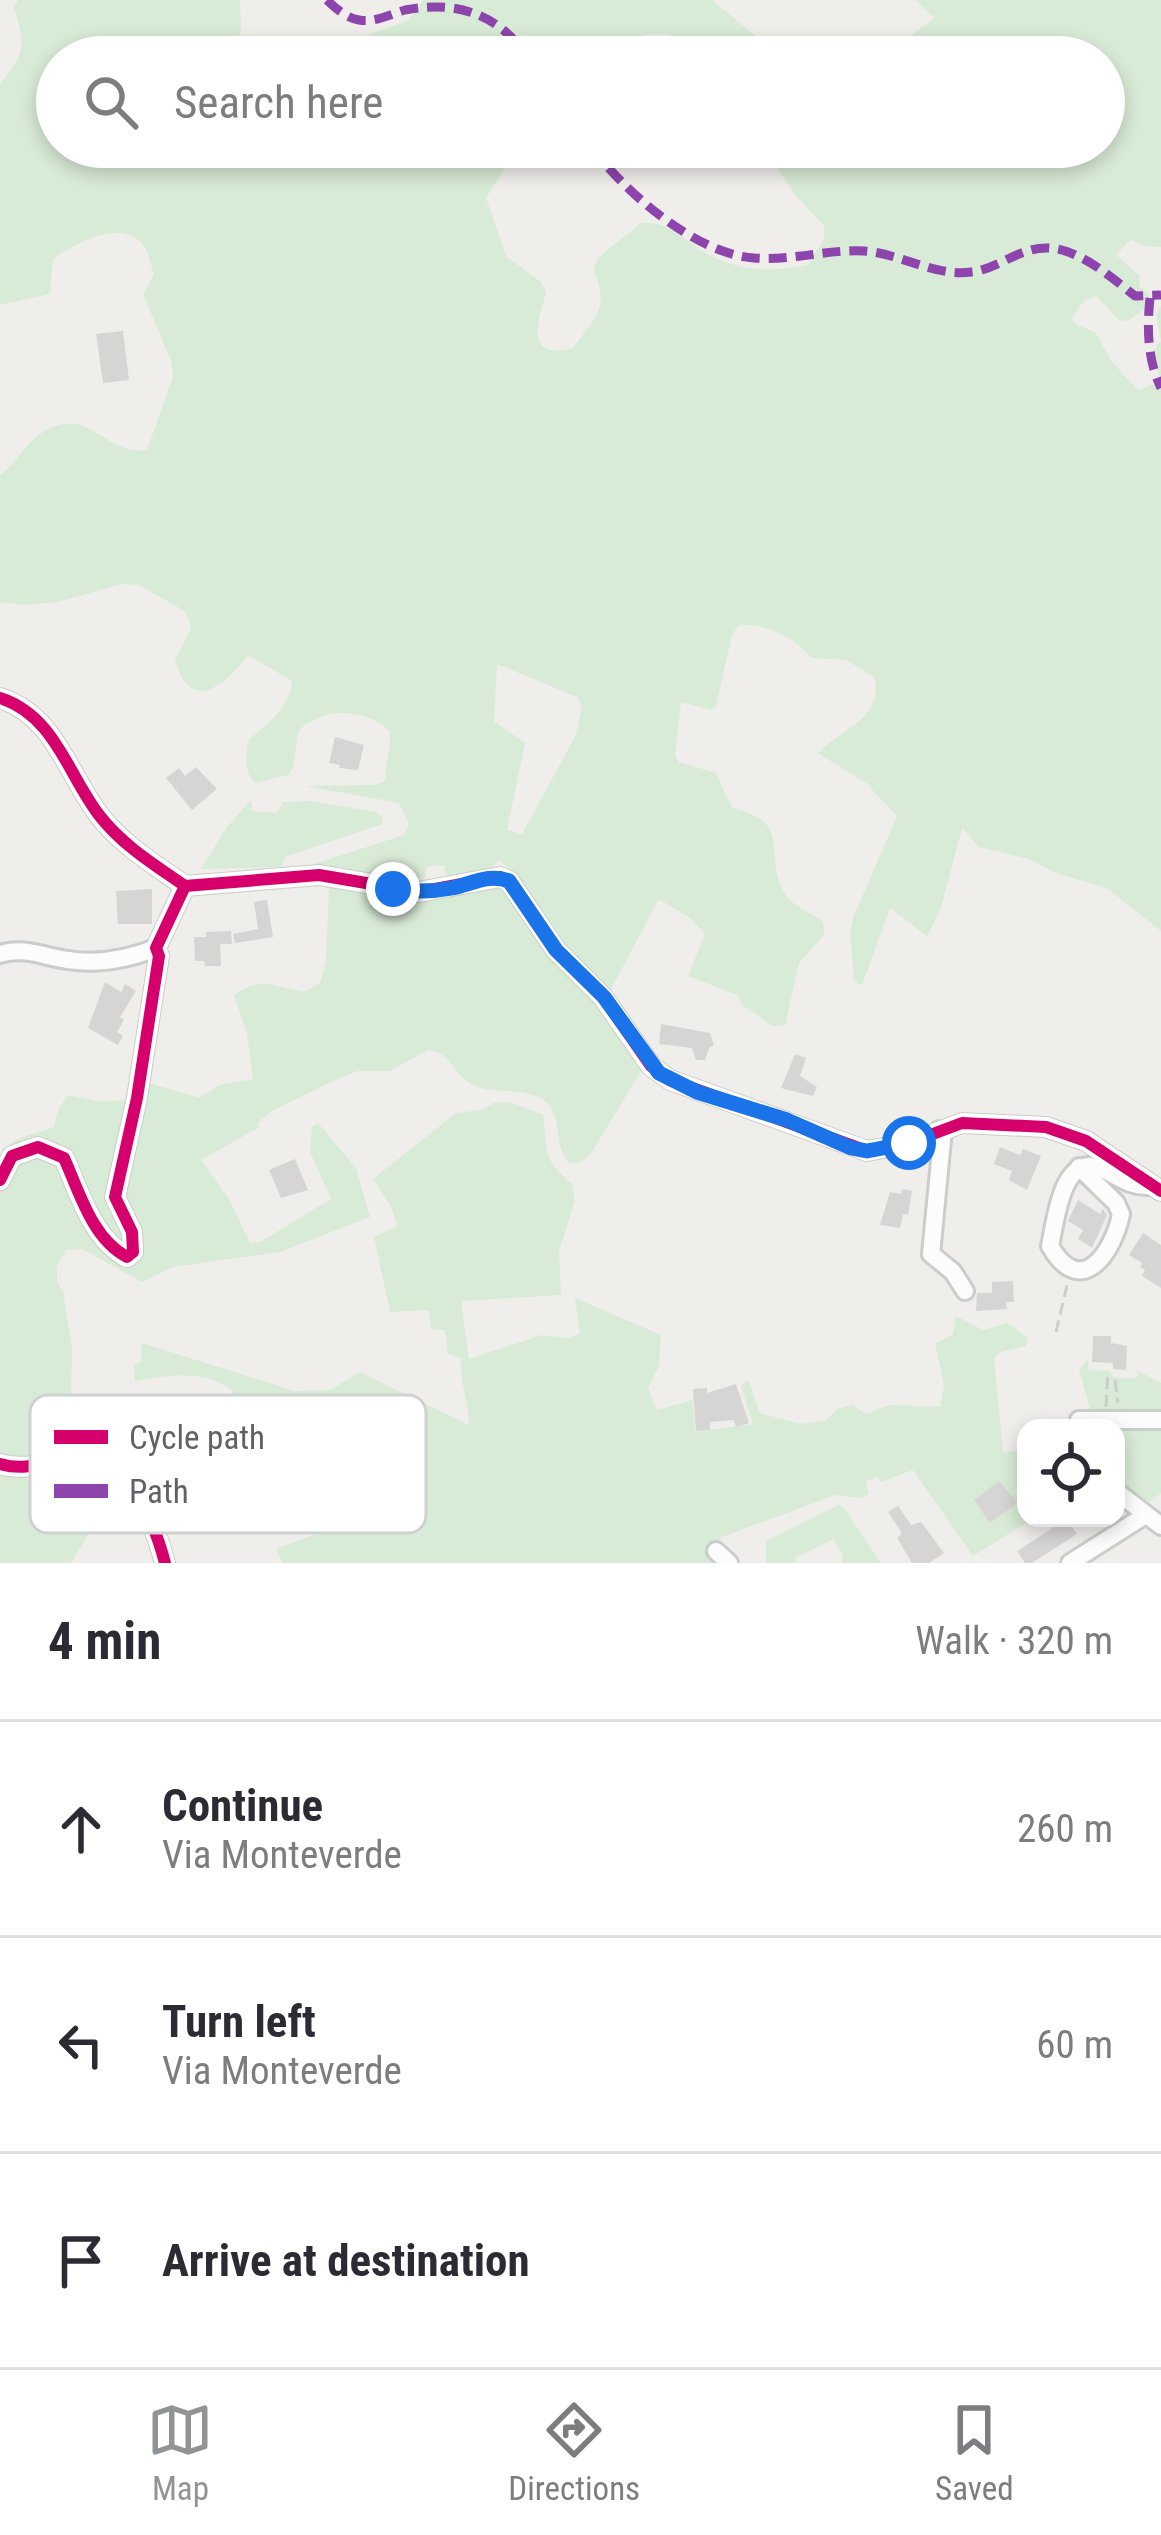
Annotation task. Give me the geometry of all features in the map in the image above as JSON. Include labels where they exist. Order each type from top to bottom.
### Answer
[{"type":"street","points":[[0,698],[25,708],[43,724],[88,800],[115,833],[185,886],[319,875],[418,892],[500,878],[509,881],[556,950],[604,997],[651,1066],[670,1080],[787,1120],[851,1148],[889,1148],[982,1121],[1066,1132],[1156,1188]]},
{"type":"street","points":[[0,1180],[12,1156],[38,1147],[64,1157],[97,1228],[119,1254],[127,1257],[133,1252],[132,1232],[115,1197],[141,1078],[159,956],[156,948],[185,886]]},
{"type":"street","points":[[0,954],[35,952],[88,962],[113,961],[156,948]]},
{"type":"street","points":[[939,1130],[942,1140],[931,1254],[965,1291]]},
{"type":"street","points":[[1078,1167],[1116,1203],[1121,1214],[1102,1261],[1094,1267],[1071,1268],[1061,1264],[1050,1246],[1066,1182],[1078,1167],[1095,1165],[1133,1185],[1156,1188]]},
{"type":"street","points":[[1127,1420],[1161,1420]]},
{"type":"street","points":[[0,1465],[30,1468]]},
{"type":"street","points":[[1125,1499],[1161,1526]]},
{"type":"street","points":[[1070,1563],[1144,1516]]},
{"type":"street","points":[[156,1533],[165,1563]]},
{"type":"path","points":[[1056,1332],[1071,1268]]},
{"type":"path","points":[[1105,1419],[1108,1372]]},
{"type":"path","points":[[1115,1380],[1121,1414],[1127,1420]]},
{"type":"green space","points":[[18,0],[240,0],[239,36],[36,36],[36,168],[505,168],[486,198],[506,256],[541,282],[546,293],[538,336],[540,344],[557,351],[573,348],[598,312],[600,294],[593,269],[599,257],[641,223],[667,228],[714,258],[740,266],[781,269],[808,265],[824,239],[824,226],[777,168],[1125,168],[1125,36],[912,36],[934,18],[916,0],[1161,0],[1161,247],[1142,246],[1131,239],[1116,255],[1140,276],[1139,286],[1148,293],[1151,305],[1127,321],[1119,320],[1096,296],[1084,301],[1071,319],[1095,332],[1112,362],[1138,390],[1160,382],[1153,351],[1161,341],[1161,931],[1107,888],[1056,873],[1029,859],[979,847],[962,828],[940,911],[927,936],[890,908],[862,985],[854,982],[853,918],[897,816],[866,783],[818,753],[867,713],[876,692],[875,678],[846,660],[812,658],[780,633],[749,625],[739,625],[732,635],[716,706],[711,710],[681,702],[675,756],[679,762],[716,773],[732,808],[764,822],[784,892],[823,922],[824,935],[799,963],[785,1025],[772,1026],[741,1004],[739,996],[688,976],[705,934],[690,918],[659,899],[609,993],[575,957],[515,873],[499,860],[491,868],[447,877],[444,865],[426,867],[425,877],[411,878],[308,866],[404,835],[409,824],[399,803],[305,786],[386,781],[390,732],[357,714],[319,718],[298,731],[288,775],[255,783],[247,768],[249,739],[283,706],[292,681],[248,655],[219,684],[199,691],[190,687],[175,660],[191,628],[186,612],[139,585],[122,584],[57,602],[0,602],[0,475],[34,438],[57,425],[83,426],[118,445],[147,450],[173,377],[143,294],[154,275],[146,249],[135,238],[111,233],[73,247],[53,260],[50,294],[0,305],[0,84],[15,64],[20,31],[14,7]],"holes":[[[497,664],[577,697],[582,705],[576,735],[522,834],[507,830],[525,743],[494,721]]]},
{"type":"green space","points":[[423,0],[712,0],[756,36],[369,36],[409,20]]},
{"type":"green space","points":[[251,800],[252,811],[277,813],[283,802],[310,801],[377,812],[383,818],[382,824],[285,857],[281,867],[201,869]]},
{"type":"green space","points":[[487,883],[504,888],[594,997],[643,1068],[590,1155],[576,1164],[568,1162],[554,1114],[544,1101],[471,1084],[442,1055],[428,1050],[390,1071],[358,1071],[337,1079],[272,1111],[257,1123],[258,1128],[201,1160],[229,1199],[250,1243],[260,1242],[331,1199],[310,1152],[312,1127],[318,1123],[356,1168],[370,1217],[280,1252],[173,1267],[142,1282],[82,1249],[66,1250],[57,1266],[57,1283],[63,1291],[72,1349],[71,1395],[30,1395],[30,1533],[90,1533],[71,1563],[0,1563],[0,1156],[17,1140],[54,1127],[68,1095],[103,1102],[137,1098],[146,1082],[199,1098],[219,1085],[253,1079],[247,1033],[234,995],[261,984],[304,992],[320,983],[326,961],[329,886],[391,895],[466,890]]},
{"type":"green space","points":[[496,1102],[543,1115],[548,1154],[572,1184],[575,1201],[559,1251],[561,1295],[461,1301],[469,1359],[542,1335],[568,1338],[580,1334],[575,1298],[661,1335],[659,1366],[648,1388],[657,1410],[693,1400],[695,1432],[753,1424],[741,1386],[748,1380],[760,1413],[800,1424],[825,1421],[837,1409],[853,1405],[866,1414],[889,1405],[940,1407],[944,1385],[935,1344],[953,1334],[956,1316],[983,1330],[1007,1323],[1028,1338],[1026,1346],[994,1358],[1003,1453],[1017,1451],[1020,1527],[973,1556],[913,1470],[881,1482],[877,1477],[865,1481],[869,1494],[860,1498],[835,1495],[722,1537],[710,1554],[721,1563],[283,1563],[278,1548],[320,1533],[426,1533],[426,1404],[469,1425],[461,1358],[448,1354],[445,1330],[431,1330],[429,1310],[390,1312],[374,1237],[397,1226],[392,1208],[373,1179],[456,1113],[481,1110]]},
{"type":"green space","points":[[142,1343],[295,1391],[330,1390],[360,1372],[407,1395],[231,1395],[233,1391],[223,1384],[199,1377],[135,1381],[134,1365],[141,1362]]},
{"type":"green space","points":[[1088,1359],[1088,1370],[1110,1371],[1114,1378],[1137,1378],[1138,1371],[1161,1383],[1161,1412],[1091,1413],[1079,1369]]},
{"type":"green space","points":[[1125,1430],[1161,1431],[1161,1493],[1144,1506],[1125,1490]]},
{"type":"green space","points":[[838,1505],[881,1563],[842,1563],[833,1539],[795,1558],[797,1563],[766,1563],[766,1541]]},
{"type":"building","points":[[123,331],[129,380],[103,383],[96,334]]},
{"type":"building","points":[[335,737],[364,745],[358,770],[329,763]]},
{"type":"building","points":[[196,767],[217,789],[192,810],[166,778],[179,768],[185,776]]},
{"type":"building","points":[[152,889],[152,924],[118,924],[116,891]]},
{"type":"building","points":[[267,900],[273,937],[235,943],[233,934],[258,929],[254,902]]},
{"type":"building","points":[[231,931],[232,944],[220,944],[221,966],[195,961],[194,937]]},
{"type":"building","points":[[105,982],[121,992],[125,984],[136,991],[120,1017],[124,1020],[117,1032],[123,1036],[118,1045],[88,1028]]},
{"type":"building","points":[[661,1024],[710,1033],[714,1045],[705,1060],[696,1060],[692,1048],[659,1044]]},
{"type":"building","points":[[795,1054],[806,1058],[800,1076],[817,1087],[813,1096],[781,1088]]},
{"type":"building","points":[[1000,1147],[1041,1156],[1027,1190],[1009,1180],[1012,1171],[994,1164]]},
{"type":"building","points":[[295,1159],[308,1190],[281,1198],[269,1170]]},
{"type":"building","points":[[902,1189],[912,1191],[908,1215],[903,1214],[900,1228],[880,1225],[890,1192],[901,1194]]},
{"type":"building","points":[[1078,1200],[1107,1215],[1092,1248],[1078,1239],[1083,1230],[1068,1221]]},
{"type":"building","points":[[1143,1233],[1161,1245],[1161,1288],[1142,1276],[1142,1263],[1129,1255]]},
{"type":"building","points":[[1013,1281],[1014,1302],[1006,1302],[1007,1309],[976,1311],[977,1293],[992,1293],[992,1282]]},
{"type":"building","points":[[1093,1336],[1111,1336],[1111,1343],[1127,1346],[1126,1370],[1113,1369],[1113,1363],[1092,1362]]},
{"type":"building","points":[[736,1384],[749,1423],[736,1427],[734,1420],[710,1422],[710,1430],[696,1431],[693,1389],[707,1388],[707,1393]]},
{"type":"building","points":[[999,1481],[1017,1504],[990,1523],[974,1500]]},
{"type":"building","points":[[898,1506],[911,1525],[921,1522],[944,1553],[929,1563],[912,1563],[897,1538],[902,1533],[888,1512]]},
{"type":"building","points":[[1054,1527],[1072,1527],[1077,1534],[1032,1563],[1025,1563],[1017,1551]]},
{"type":"marked path","points":[[327,0],[346,15],[365,21],[424,7],[459,9],[490,21],[510,36]]},
{"type":"marked path","points":[[609,168],[663,218],[732,254],[768,258],[864,251],[958,273],[979,271],[1024,252],[1059,249],[1087,261],[1135,296],[1161,295]]},
{"type":"marked path","points":[[1150,298],[1149,343],[1161,388]]},
{"type":"cycle path","points":[[0,698],[19,706],[47,732],[108,826],[185,886],[319,875],[419,892],[500,877],[509,881],[556,950],[603,997],[651,1066],[670,1080],[867,1151],[909,1143],[962,1123],[1046,1127],[1086,1141],[1161,1191]]},
{"type":"cycle path","points":[[0,1180],[12,1156],[38,1147],[64,1158],[104,1239],[127,1257],[133,1252],[132,1232],[115,1197],[137,1098],[159,956],[156,948],[185,886]]},
{"type":"cycle path","points":[[0,1464],[30,1466]]},
{"type":"cycle path","points":[[156,1533],[165,1563]]},
{"type":"route","points":[[393,889],[418,892],[487,878],[509,881],[556,950],[604,997],[659,1073],[697,1092],[787,1120],[851,1148],[867,1151],[909,1143]]}]
